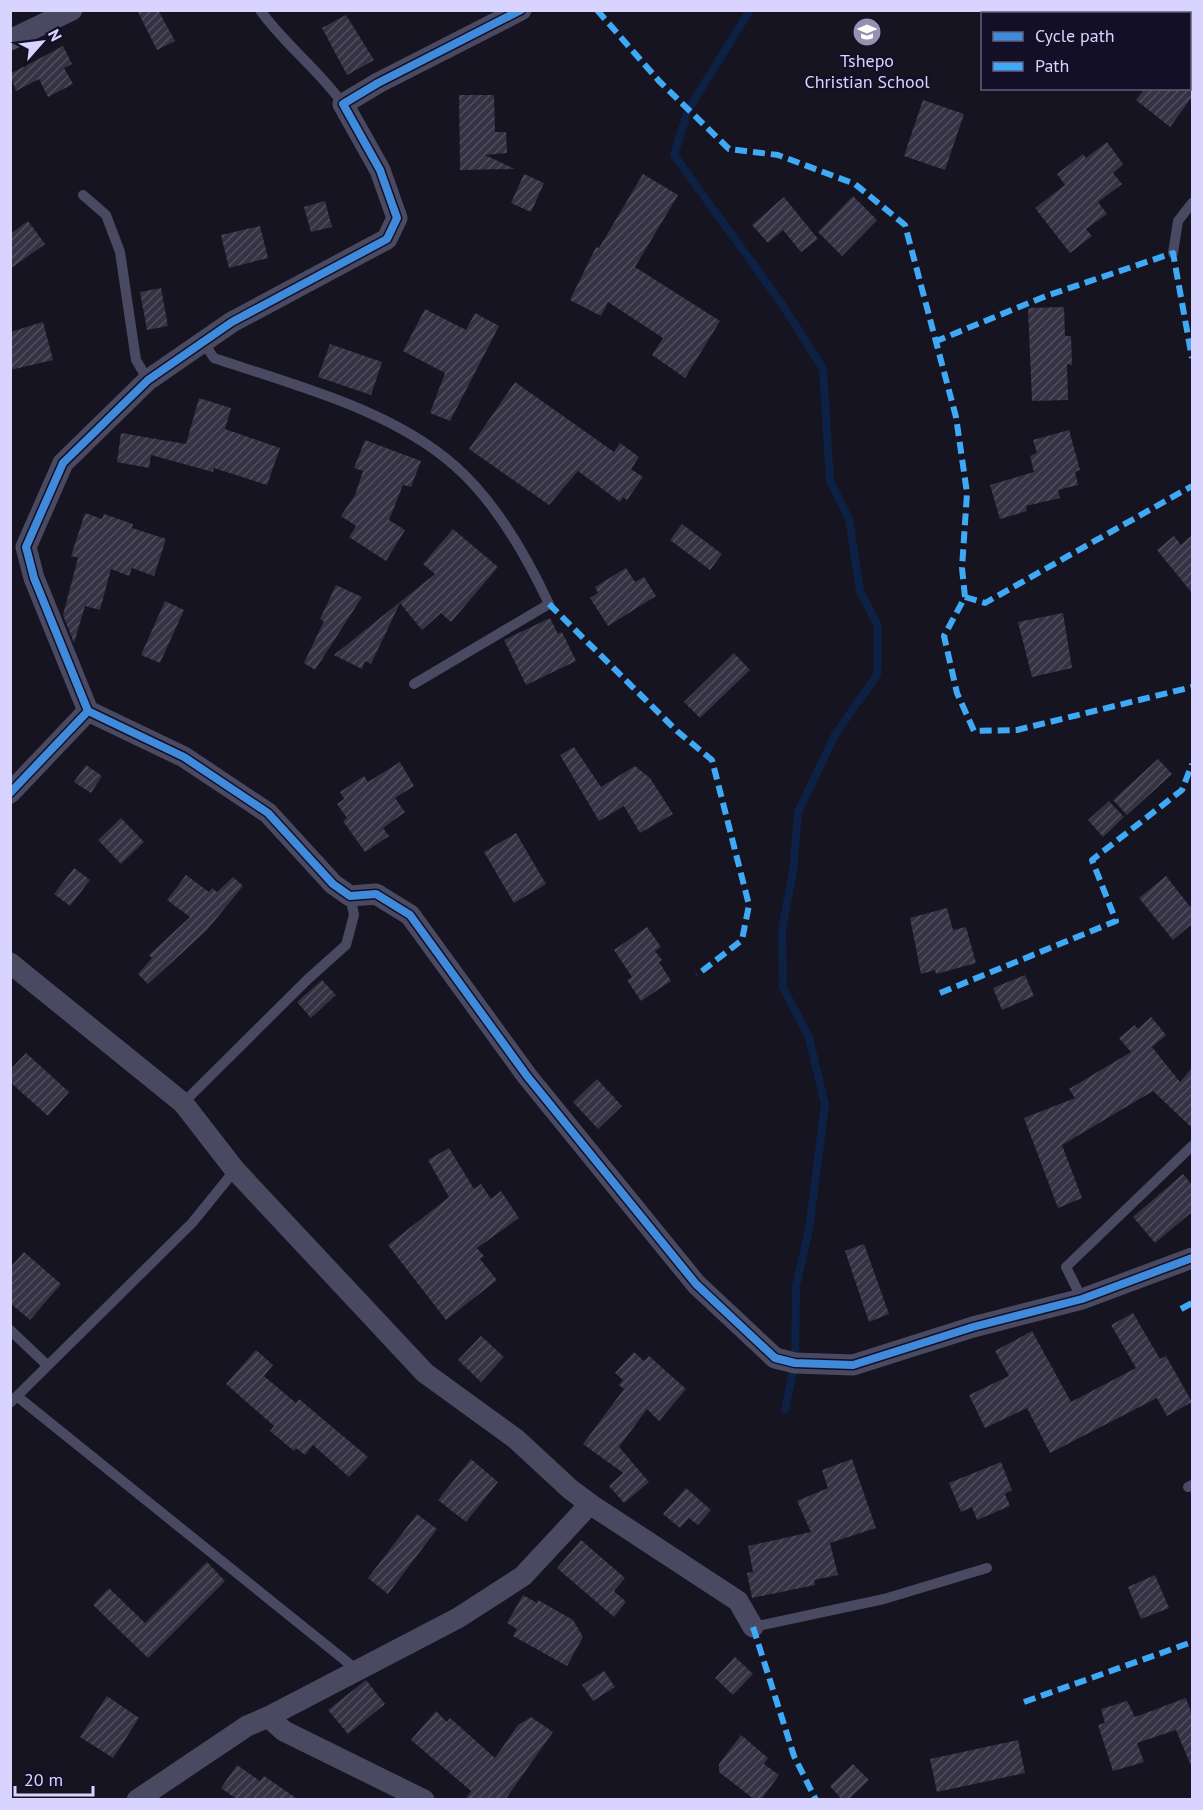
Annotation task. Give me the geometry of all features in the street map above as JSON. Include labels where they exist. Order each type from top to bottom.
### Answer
[{"type":"street","points":[[10,40],[72,10]]},
{"type":"street","points":[[521,10],[378,83],[343,104],[381,170],[397,218],[387,239],[232,322],[148,380],[63,463],[26,547],[34,578],[88,711],[184,757],[268,813],[333,884],[350,896],[376,894],[410,915],[527,1076],[696,1284],[775,1358],[795,1363],[853,1365],[973,1328],[1082,1299],[1192,1258]]},
{"type":"street","points":[[10,793],[88,711]]},
{"type":"street","points":[[10,963],[183,1103],[235,1170],[425,1373],[516,1439],[570,1489],[590,1504],[657,1551],[738,1601],[753,1627]]},
{"type":"street","points":[[137,1800],[247,1726],[458,1618],[523,1576],[590,1504]]},
{"type":"street","points":[[268,1717],[284,1731],[424,1800]]},
{"type":"lane","points":[[260,10],[274,30],[324,77],[343,104]]},
{"type":"lane","points":[[83,195],[106,215],[120,252],[136,360],[148,380]]},
{"type":"lane","points":[[1173,253],[1178,220],[1192,203]]},
{"type":"lane","points":[[203,342],[214,358],[339,400],[406,432],[453,464],[483,495],[534,572],[549,604],[414,684]]},
{"type":"lane","points":[[183,1103],[308,979],[346,945],[354,915],[350,896]]},
{"type":"lane","points":[[1082,1299],[1066,1267],[1192,1146]]},
{"type":"lane","points":[[235,1170],[192,1223],[14,1400],[357,1670]]},
{"type":"lane","points":[[10,1330],[47,1365]]},
{"type":"lane","points":[[753,1627],[884,1599],[987,1568]]},
{"type":"building","points":[[137,10],[158,10],[175,41],[157,50]]},
{"type":"building","points":[[346,15],[374,60],[347,75],[322,28]]},
{"type":"building","points":[[63,46],[72,64],[64,68],[73,84],[48,97],[39,79],[16,91],[10,74]]},
{"type":"building","points":[[1192,88],[1192,97],[1170,127],[1136,100],[1144,90],[1191,90]]},
{"type":"building","points":[[459,95],[494,95],[495,132],[506,132],[507,153],[485,155],[515,169],[460,170]]},
{"type":"building","points":[[923,100],[964,114],[945,170],[904,156]]},
{"type":"building","points":[[1107,142],[1123,164],[1113,173],[1122,184],[1098,202],[1107,214],[1086,229],[1092,236],[1070,253],[1035,208],[1065,185],[1057,174],[1083,154],[1086,158]]},
{"type":"building","points":[[524,174],[544,183],[531,212],[511,203]]},
{"type":"building","points":[[643,174],[678,195],[635,267],[720,321],[685,378],[652,355],[663,338],[608,302],[601,316],[570,300],[596,247],[599,248]]},
{"type":"building","points":[[853,196],[877,220],[842,256],[818,232]]},
{"type":"building","points":[[784,197],[818,239],[801,252],[783,230],[768,243],[752,225]]},
{"type":"building","points":[[325,201],[332,227],[311,232],[304,207]]},
{"type":"building","points":[[28,221],[45,244],[10,269],[10,234]]},
{"type":"building","points":[[260,226],[268,258],[229,268],[221,235]]},
{"type":"building","points":[[161,288],[168,326],[147,330],[140,292]]},
{"type":"building","points":[[1064,307],[1065,336],[1071,336],[1072,365],[1067,364],[1068,400],[1032,401],[1028,308]]},
{"type":"building","points":[[425,309],[466,330],[475,313],[499,326],[450,421],[430,413],[445,373],[403,351]]},
{"type":"building","points":[[43,322],[53,360],[10,370],[10,332]]},
{"type":"building","points":[[330,344],[382,362],[371,395],[318,377]]},
{"type":"building","points":[[515,382],[614,452],[620,443],[639,457],[631,469],[643,477],[627,500],[623,497],[620,502],[578,471],[549,505],[469,449]]},
{"type":"building","points":[[199,398],[231,408],[225,429],[280,448],[267,485],[214,468],[213,472],[151,455],[149,468],[117,462],[121,433],[186,444]]},
{"type":"building","points":[[1069,430],[1080,470],[1075,472],[1078,485],[1058,490],[1060,498],[1026,506],[1027,511],[1000,519],[990,485],[1034,472],[1030,456],[1037,453],[1033,440]]},
{"type":"building","points":[[365,440],[421,461],[411,487],[403,485],[389,520],[405,530],[386,561],[349,537],[356,526],[341,516],[355,495],[363,471],[354,468]]},
{"type":"building","points":[[85,513],[102,519],[104,514],[133,524],[132,528],[166,539],[154,576],[132,568],[129,576],[111,569],[100,610],[85,606],[74,643],[63,615],[78,558],[71,556]]},
{"type":"building","points":[[682,524],[722,554],[710,570],[670,540]]},
{"type":"building","points":[[453,529],[498,567],[451,622],[441,613],[422,630],[400,603],[371,664],[365,661],[362,669],[334,655],[435,574],[423,564]]},
{"type":"building","points":[[1192,535],[1192,593],[1157,550],[1174,536],[1181,545]]},
{"type":"building","points":[[626,568],[635,582],[644,577],[656,596],[608,626],[590,598],[598,593],[595,587]]},
{"type":"building","points":[[336,585],[362,597],[315,670],[304,663],[324,621],[320,619]]},
{"type":"building","points":[[165,601],[184,610],[160,663],[141,655]]},
{"type":"building","points":[[1063,613],[1072,668],[1032,677],[1018,622]]},
{"type":"building","points":[[550,618],[558,634],[562,632],[576,661],[526,685],[504,640]]},
{"type":"building","points":[[734,653],[750,670],[700,718],[684,702]]},
{"type":"building","points":[[574,747],[601,787],[635,766],[650,778],[673,814],[640,833],[624,806],[599,821],[560,755]]},
{"type":"building","points":[[1158,759],[1172,774],[1127,815],[1113,800]]},
{"type":"building","points":[[400,762],[414,786],[395,798],[405,812],[383,828],[389,836],[365,852],[343,821],[347,818],[337,804],[344,799],[340,792],[364,776],[368,782]]},
{"type":"building","points":[[86,765],[102,776],[91,793],[74,782]]},
{"type":"building","points":[[1109,801],[1124,817],[1103,837],[1088,820]]},
{"type":"building","points":[[121,818],[144,842],[121,864],[98,840]]},
{"type":"building","points":[[516,833],[546,884],[514,903],[484,852]]},
{"type":"building","points":[[74,868],[90,880],[70,906],[54,894]]},
{"type":"building","points":[[186,875],[209,892],[212,888],[217,892],[233,877],[243,886],[206,931],[148,984],[138,974],[152,958],[149,955],[190,917],[167,900]]},
{"type":"building","points":[[1166,876],[1192,909],[1192,924],[1173,940],[1139,898]]},
{"type":"building","points":[[947,908],[953,930],[966,927],[976,963],[936,974],[935,970],[921,974],[910,918]]},
{"type":"building","points":[[647,927],[661,947],[655,951],[662,960],[659,962],[671,981],[641,1001],[627,980],[632,977],[614,950]]},
{"type":"building","points":[[1025,975],[1034,996],[1002,1010],[993,988]]},
{"type":"building","points":[[322,980],[336,995],[311,1018],[297,1002]]},
{"type":"building","points":[[1151,1017],[1166,1035],[1152,1047],[1180,1082],[1192,1068],[1192,1128],[1153,1091],[1062,1145],[1082,1198],[1058,1208],[1024,1118],[1075,1098],[1069,1089],[1131,1052],[1119,1038],[1135,1025],[1138,1029]]},
{"type":"building","points":[[26,1053],[69,1092],[48,1116],[10,1082],[10,1070]]},
{"type":"building","points":[[597,1079],[622,1106],[598,1129],[573,1102]]},
{"type":"building","points":[[449,1148],[474,1189],[481,1184],[491,1199],[501,1191],[519,1218],[477,1248],[484,1256],[480,1259],[497,1280],[446,1320],[388,1245],[449,1197],[428,1160]]},
{"type":"building","points":[[1183,1174],[1192,1185],[1192,1212],[1155,1243],[1133,1217]]},
{"type":"building","points":[[864,1244],[889,1314],[869,1322],[845,1251]]},
{"type":"building","points":[[24,1252],[61,1284],[30,1320],[10,1303],[10,1268]]},
{"type":"building","points":[[1133,1313],[1160,1359],[1166,1356],[1192,1402],[1167,1416],[1157,1398],[1050,1453],[1027,1408],[985,1428],[969,1395],[1009,1376],[995,1351],[1032,1331],[1071,1402],[1136,1368],[1111,1325]]},
{"type":"building","points":[[481,1336],[504,1357],[481,1382],[458,1360]]},
{"type":"building","points":[[256,1350],[273,1365],[264,1376],[296,1403],[299,1399],[368,1457],[349,1477],[313,1445],[305,1455],[296,1448],[294,1451],[270,1431],[274,1426],[226,1384]]},
{"type":"building","points":[[634,1352],[644,1361],[649,1356],[686,1389],[659,1421],[647,1409],[619,1447],[649,1482],[624,1503],[609,1486],[623,1473],[583,1444],[624,1389],[619,1385],[623,1380],[615,1373]]},
{"type":"building","points":[[471,1459],[498,1482],[466,1522],[438,1500]]},
{"type":"building","points":[[852,1459],[876,1528],[830,1543],[838,1575],[814,1580],[815,1585],[752,1598],[747,1573],[753,1572],[748,1546],[811,1532],[797,1501],[828,1488],[822,1470]]},
{"type":"building","points":[[1001,1462],[1012,1490],[1005,1494],[1010,1506],[977,1520],[972,1507],[961,1512],[949,1483]]},
{"type":"building","points":[[686,1488],[711,1510],[698,1525],[689,1518],[680,1528],[663,1514]]},
{"type":"building","points":[[417,1514],[437,1529],[388,1594],[368,1578]]},
{"type":"building","points":[[581,1540],[625,1578],[614,1591],[626,1602],[614,1617],[557,1568]]},
{"type":"building","points":[[207,1562],[225,1581],[148,1658],[93,1605],[109,1588],[145,1623]]},
{"type":"building","points":[[1155,1575],[1169,1608],[1141,1619],[1128,1587]]},
{"type":"building","points":[[523,1595],[537,1603],[538,1600],[573,1620],[583,1637],[567,1666],[513,1636],[517,1629],[507,1623]]},
{"type":"building","points":[[735,1657],[753,1674],[733,1695],[715,1678]]},
{"type":"building","points":[[604,1671],[615,1687],[593,1701],[582,1685]]},
{"type":"building","points":[[366,1680],[385,1704],[348,1734],[328,1710]]},
{"type":"building","points":[[107,1696],[139,1718],[113,1758],[80,1737]]},
{"type":"building","points":[[1186,1698],[1192,1715],[1192,1768],[1176,1730],[1137,1743],[1144,1762],[1113,1771],[1098,1725],[1105,1723],[1101,1709],[1127,1701],[1135,1717]]},
{"type":"building","points":[[436,1711],[447,1722],[450,1718],[495,1758],[518,1725],[531,1717],[553,1732],[505,1800],[465,1800],[471,1791],[411,1740]]},
{"type":"building","points":[[741,1735],[768,1758],[764,1764],[779,1775],[761,1800],[755,1800],[719,1772],[719,1764]]},
{"type":"building","points":[[1018,1740],[1025,1773],[937,1792],[930,1759]]},
{"type":"building","points":[[853,1764],[869,1780],[848,1800],[842,1800],[830,1786]]},
{"type":"building","points":[[237,1765],[260,1781],[264,1776],[299,1800],[238,1800],[221,1788]]},
{"type":"waterway","points":[[750,10],[688,110],[674,155],[782,304],[823,369],[830,481],[849,519],[860,591],[878,626],[877,675],[836,733],[798,812],[793,872],[782,929],[783,988],[809,1037],[825,1105],[809,1229],[796,1287],[795,1363],[785,1409]]},
{"type":"marked path","points":[[597,10],[659,81],[729,149],[778,155],[855,184],[905,225],[956,417],[967,493],[962,568],[965,597],[944,636],[957,693],[974,731],[1017,730],[1192,687]]},
{"type":"marked path","points":[[934,342],[1046,296],[1173,253],[1192,358]]},
{"type":"marked path","points":[[965,597],[985,603],[1192,486]]},
{"type":"marked path","points":[[549,604],[677,731],[712,760],[749,905],[742,940],[697,975]]},
{"type":"marked path","points":[[940,993],[1116,921],[1092,860],[1182,790],[1192,764]]},
{"type":"marked path","points":[[1181,1309],[1192,1303]]},
{"type":"marked path","points":[[753,1627],[794,1756],[816,1800]]},
{"type":"marked path","points":[[1024,1702],[1192,1642]]},
{"type":"cycle path","points":[[10,793],[88,711],[34,578],[26,547],[63,463],[148,380],[232,322],[387,239],[397,218],[380,170],[343,104],[378,83],[521,10]]},
{"type":"cycle path","points":[[88,711],[184,757],[268,813],[333,884],[350,896],[376,894],[410,915],[527,1076],[696,1284],[775,1358],[795,1363],[853,1365],[973,1327],[1082,1299],[1192,1258]]},
{"type":"place","name":"Tshepo Christian School","points":[[867,32]]}]
